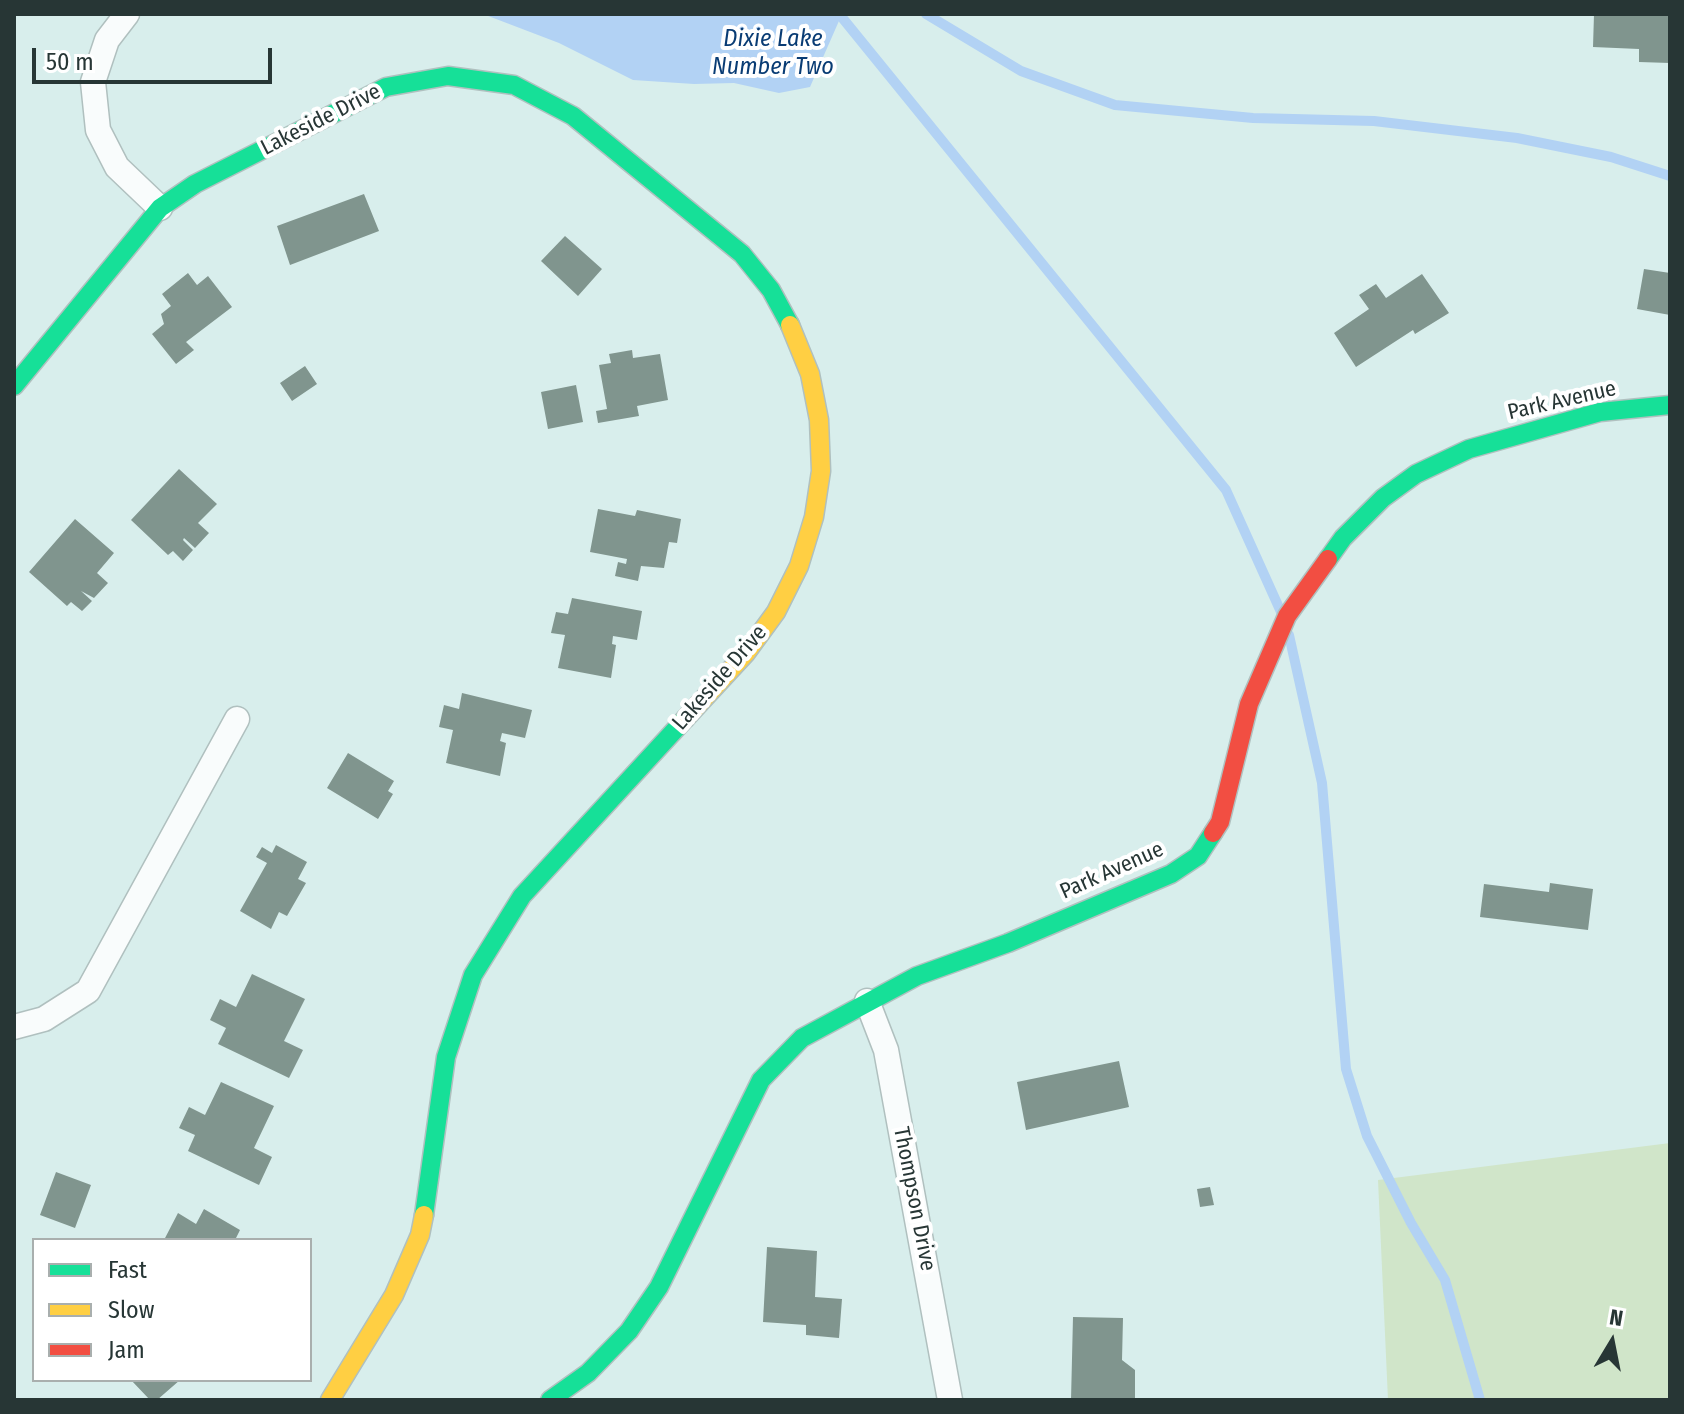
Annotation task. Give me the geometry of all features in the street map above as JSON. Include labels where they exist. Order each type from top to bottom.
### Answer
[{"type":"street","points":[[127,14],[107,40],[93,82],[98,130],[117,167],[160,208]]},
{"type":"street","name":"Lakeside Drive","points":[[14,386],[160,208],[195,184],[386,87],[448,76],[514,85],[573,116],[742,254],[771,290],[793,331],[810,374],[819,420],[821,471],[814,517],[799,566],[776,612],[746,653],[522,896],[473,975],[446,1057],[431,1187],[420,1235],[394,1295],[330,1400]]},
{"type":"street","name":"Park Avenue","points":[[550,1400],[588,1373],[629,1331],[659,1287],[761,1080],[802,1038],[917,976],[1008,943],[1171,874],[1198,856],[1220,822],[1249,704],[1287,616],[1343,538],[1405,482],[1469,449],[1600,412],[1670,405]]},
{"type":"street","points":[[14,1027],[44,1019],[88,991],[237,719]]},
{"type":"street","name":"Thompson Drive","points":[[867,1001],[886,1050],[950,1400]]},
{"type":"green space","points":[[1670,1143],[1670,1400],[1388,1400],[1378,1180]]},
{"type":"water","name":"Dixie Lake Number Two","points":[[483,14],[842,14],[810,87],[779,93],[734,83],[633,80],[559,43]]},
{"type":"building","points":[[1594,14],[1670,14],[1670,63],[1639,62],[1639,49],[1593,47]]},
{"type":"building","points":[[364,194],[379,231],[290,265],[277,226]]},
{"type":"building","points":[[565,236],[602,269],[578,296],[541,261]]},
{"type":"building","points":[[1644,269],[1670,273],[1670,315],[1637,309]]},
{"type":"building","points":[[188,273],[197,285],[208,276],[232,307],[186,342],[194,350],[176,364],[152,334],[164,324],[161,314],[171,306],[162,294]]},
{"type":"building","points":[[1422,274],[1449,313],[1415,334],[1413,330],[1356,367],[1334,333],[1369,309],[1359,295],[1376,284],[1386,298]]},
{"type":"building","points":[[632,350],[633,358],[660,354],[668,400],[637,406],[639,416],[598,423],[596,411],[607,409],[599,365],[611,363],[609,354]]},
{"type":"building","points":[[305,366],[317,384],[292,401],[280,383]]},
{"type":"building","points":[[576,385],[583,422],[548,429],[541,392]]},
{"type":"building","points":[[179,469],[217,504],[198,523],[209,533],[195,548],[184,538],[193,550],[183,561],[173,551],[168,555],[131,520]]},
{"type":"building","points":[[598,509],[635,516],[637,510],[681,519],[677,543],[669,542],[664,568],[641,566],[638,581],[615,576],[618,562],[626,564],[627,559],[590,552]]},
{"type":"building","points":[[75,519],[114,553],[97,573],[108,583],[94,598],[81,591],[92,601],[82,611],[71,602],[67,606],[29,572]]},
{"type":"building","points":[[572,598],[642,611],[637,640],[613,636],[612,644],[616,645],[611,678],[558,668],[565,635],[551,633],[556,612],[568,614]]},
{"type":"building","points":[[462,693],[532,710],[525,738],[502,733],[500,741],[506,743],[500,776],[446,763],[453,730],[439,727],[444,705],[459,709]]},
{"type":"building","points":[[348,753],[394,781],[388,791],[393,794],[378,819],[327,788]]},
{"type":"building","points":[[276,845],[307,862],[298,879],[306,883],[287,916],[279,912],[271,929],[240,911],[267,863],[256,857],[262,847],[272,853]]},
{"type":"building","points":[[1550,883],[1593,889],[1588,930],[1480,917],[1484,884],[1549,892]]},
{"type":"building","points":[[252,974],[305,999],[284,1041],[303,1050],[289,1078],[218,1044],[226,1028],[210,1020],[220,999],[236,1007]]},
{"type":"building","points":[[1119,1061],[1129,1107],[1026,1130],[1017,1082]]},
{"type":"building","points":[[221,1082],[274,1106],[254,1148],[272,1157],[259,1185],[188,1151],[195,1135],[179,1128],[189,1107],[205,1115]]},
{"type":"building","points":[[56,1172],[91,1185],[75,1228],[40,1215]]},
{"type":"building","points":[[1210,1187],[1214,1205],[1200,1207],[1197,1189]]},
{"type":"building","points":[[204,1209],[240,1230],[236,1238],[165,1238],[178,1213],[196,1224]]},
{"type":"building","points":[[767,1247],[817,1251],[815,1297],[842,1299],[839,1338],[806,1335],[806,1325],[763,1322]]},
{"type":"building","points":[[1073,1317],[1123,1318],[1122,1360],[1135,1370],[1135,1400],[1071,1400]]},
{"type":"building","points":[[133,1382],[178,1382],[157,1400],[150,1400]]},
{"type":"waterway","points":[[926,14],[1021,71],[1115,105],[1253,118],[1374,121],[1517,138],[1611,157],[1670,176]]},
{"type":"waterway","points":[[840,15],[1226,490],[1281,612]]},
{"type":"waterway","points":[[1289,635],[1322,783],[1346,1069],[1367,1136],[1411,1223],[1445,1280],[1480,1400]]},
{"type":"traffic: fast","points":[[14,386],[160,208],[195,184],[386,87],[448,76],[514,85],[573,116],[742,254],[771,290],[790,325]]},
{"type":"traffic: fast","points":[[1328,559],[1343,538],[1383,498],[1416,474],[1469,449],[1600,412],[1670,405]]},
{"type":"traffic: fast","points":[[424,1215],[446,1057],[473,975],[522,896],[685,719]]},
{"type":"traffic: fast","points":[[550,1400],[588,1373],[629,1331],[659,1287],[761,1080],[802,1038],[917,976],[1008,943],[1171,874],[1198,856],[1213,833]]},
{"type":"traffic: slow","points":[[685,719],[746,653],[776,612],[799,566],[814,517],[821,471],[819,420],[810,374],[790,325]]},
{"type":"traffic: slow","points":[[330,1400],[394,1295],[420,1235],[424,1215]]},
{"type":"traffic: jam","points":[[1213,833],[1220,822],[1249,704],[1287,616],[1328,559]]}]
